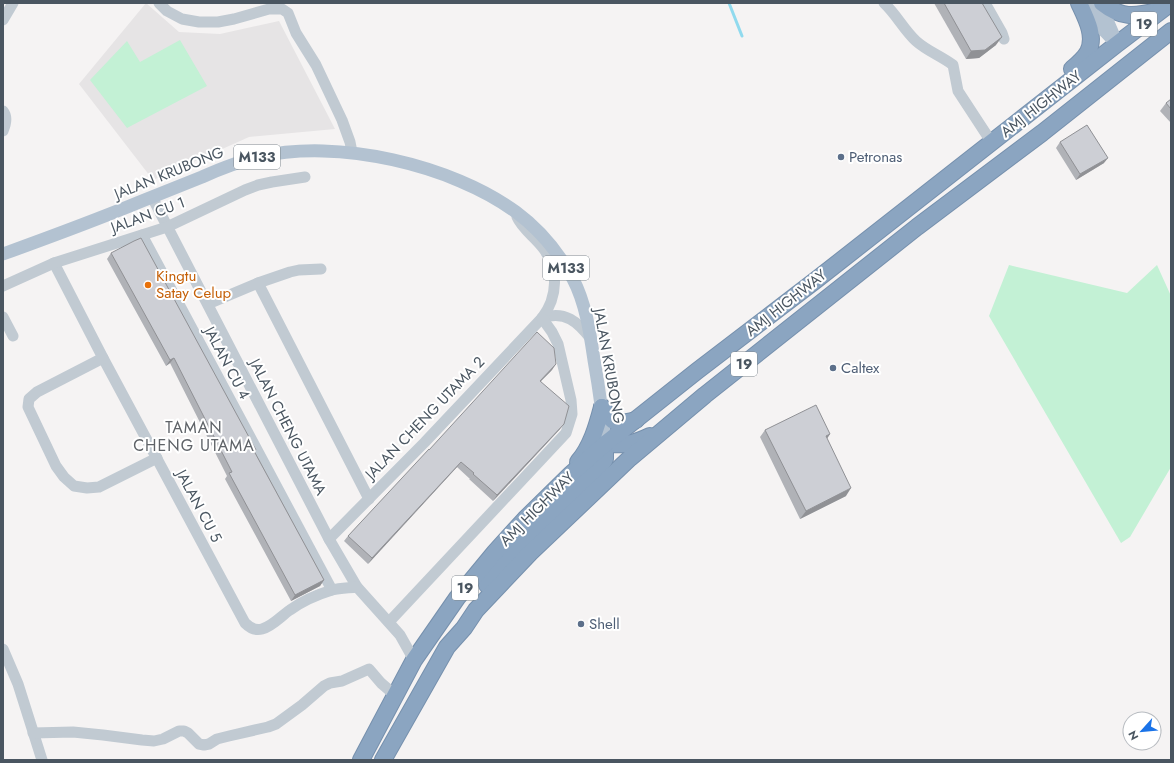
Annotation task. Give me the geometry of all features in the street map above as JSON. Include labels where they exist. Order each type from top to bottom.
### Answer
[{"type":"highway","points":[[1040,105],[1046,93],[1082,59],[1088,51],[1091,42],[1090,32],[1080,3]]},
{"type":"highway","points":[[1102,3],[1110,10],[1122,15],[1133,16],[1168,12]]},
{"type":"highway","points":[[1066,113],[1078,96],[1101,78],[1112,66],[1116,59],[1117,44],[1131,46],[1139,44],[1154,36],[1168,12]]},
{"type":"highway","name":"AMJ HIGHWAY","points":[[383,760],[447,647],[464,628],[476,610],[530,554],[630,458],[733,372],[917,227],[1171,31]]},
{"type":"highway","name":"AMJ HIGHWAY","points":[[362,757],[414,660],[462,592],[520,524],[571,474],[605,444],[1117,44]]},
{"type":"highway","points":[[602,407],[611,420],[621,424],[636,420]]},
{"type":"highway","points":[[552,492],[582,457],[594,433],[602,407]]},
{"type":"highway","points":[[447,647],[481,594],[521,544],[556,508],[597,471],[605,459],[605,444],[623,445],[634,443],[660,432]]},
{"type":"main road","points":[[1080,3],[1117,44]]},
{"type":"main road","points":[[1095,3],[1112,31],[1117,44]]},
{"type":"main road","name":"JALAN KRUBONG","points":[[3,254],[88,223],[215,171],[260,156],[275,153],[308,151],[352,152],[412,165],[449,176],[484,193],[524,218],[546,240],[566,267],[580,296],[591,339],[602,407],[605,444]]},
{"type":"street","points":[[3,20],[13,3]]},
{"type":"street","points":[[159,3],[167,11],[182,19],[198,22],[218,22],[270,9],[282,9],[288,13],[296,33],[316,65],[342,120],[352,152]]},
{"type":"street","points":[[884,3],[899,19],[915,40],[924,48],[953,65],[958,91],[992,143]]},
{"type":"street","points":[[985,3],[1004,38]]},
{"type":"street","points":[[3,111],[5,112],[6,122],[3,131]]},
{"type":"street","name":"JALAN CU 1","points":[[3,286],[54,263],[167,226],[258,185],[305,177]]},
{"type":"street","name":"JALAN CHENG UTAMA","points":[[152,197],[329,539],[357,587],[400,636],[414,660]]},
{"type":"street","name":"JALAN CHENG UTAMA 2","points":[[329,539],[425,442],[542,318],[550,306],[555,289],[553,269],[550,259],[544,248],[523,226],[516,212]]},
{"type":"street","name":"JALAN CU 4","points":[[142,235],[332,590]]},
{"type":"street","name":"JALAN CU 5","points":[[54,263],[103,358],[245,623],[250,628],[256,630],[262,629],[269,626],[290,610],[332,590]]},
{"type":"street","points":[[208,304],[258,283],[290,272],[299,270],[321,270]]},
{"type":"street","points":[[258,283],[369,498]]},
{"type":"street","points":[[389,622],[566,432],[572,414],[571,400],[558,344],[542,318],[555,315],[571,319],[578,324],[591,339]]},
{"type":"street","points":[[3,317],[13,336]]},
{"type":"street","points":[[103,358],[37,392],[29,399],[28,407],[56,466],[64,477],[74,486],[99,488],[157,458]]},
{"type":"street","points":[[332,590],[357,587]]},
{"type":"street","points":[[3,649],[18,684],[42,760]]},
{"type":"street","points":[[33,733],[73,732],[103,734],[154,741],[179,731],[184,731],[199,744],[204,746],[217,739],[276,724],[302,705],[324,686],[330,683],[342,681],[369,669],[381,684],[396,696]]},
{"type":"shaded area","points":[[146,3],[179,32],[220,34],[279,21],[335,129],[249,137],[153,180],[79,84]]},
{"type":"green space","points":[[180,40],[207,86],[127,128],[90,80],[127,41],[140,62]]},
{"type":"green space","points":[[1009,265],[1127,293],[1157,265],[1171,296],[1171,467],[1130,537],[1121,543],[989,316]]},
{"type":"building","points":[[944,3],[982,3],[1002,37],[985,50],[971,51]]},
{"type":"building","points":[[1171,99],[1171,109],[1166,103]]},
{"type":"building","points":[[1087,125],[1108,158],[1080,174],[1060,142]]},
{"type":"building","points":[[141,238],[256,450],[254,451],[324,580],[295,595],[229,473],[232,472],[174,358],[170,360],[111,253]]},
{"type":"building","points":[[537,332],[554,348],[556,364],[540,381],[569,406],[564,424],[497,495],[461,462],[372,558],[348,536]]},
{"type":"building","points":[[816,405],[830,434],[826,436],[851,488],[806,511],[765,430]]},
{"type":"waterway","points":[[729,3],[742,36]]},
{"type":"place","name":"Petronas","points":[[841,157]]},
{"type":"place","name":"Kingtu Satay Celup","points":[[148,285]]},
{"type":"place","name":"Caltex","points":[[833,368]]},
{"type":"place","name":"Shell","points":[[581,624]]},
{"type":"district","name":"TAMAN CHENG UTAMA","points":[[194,436]]}]
